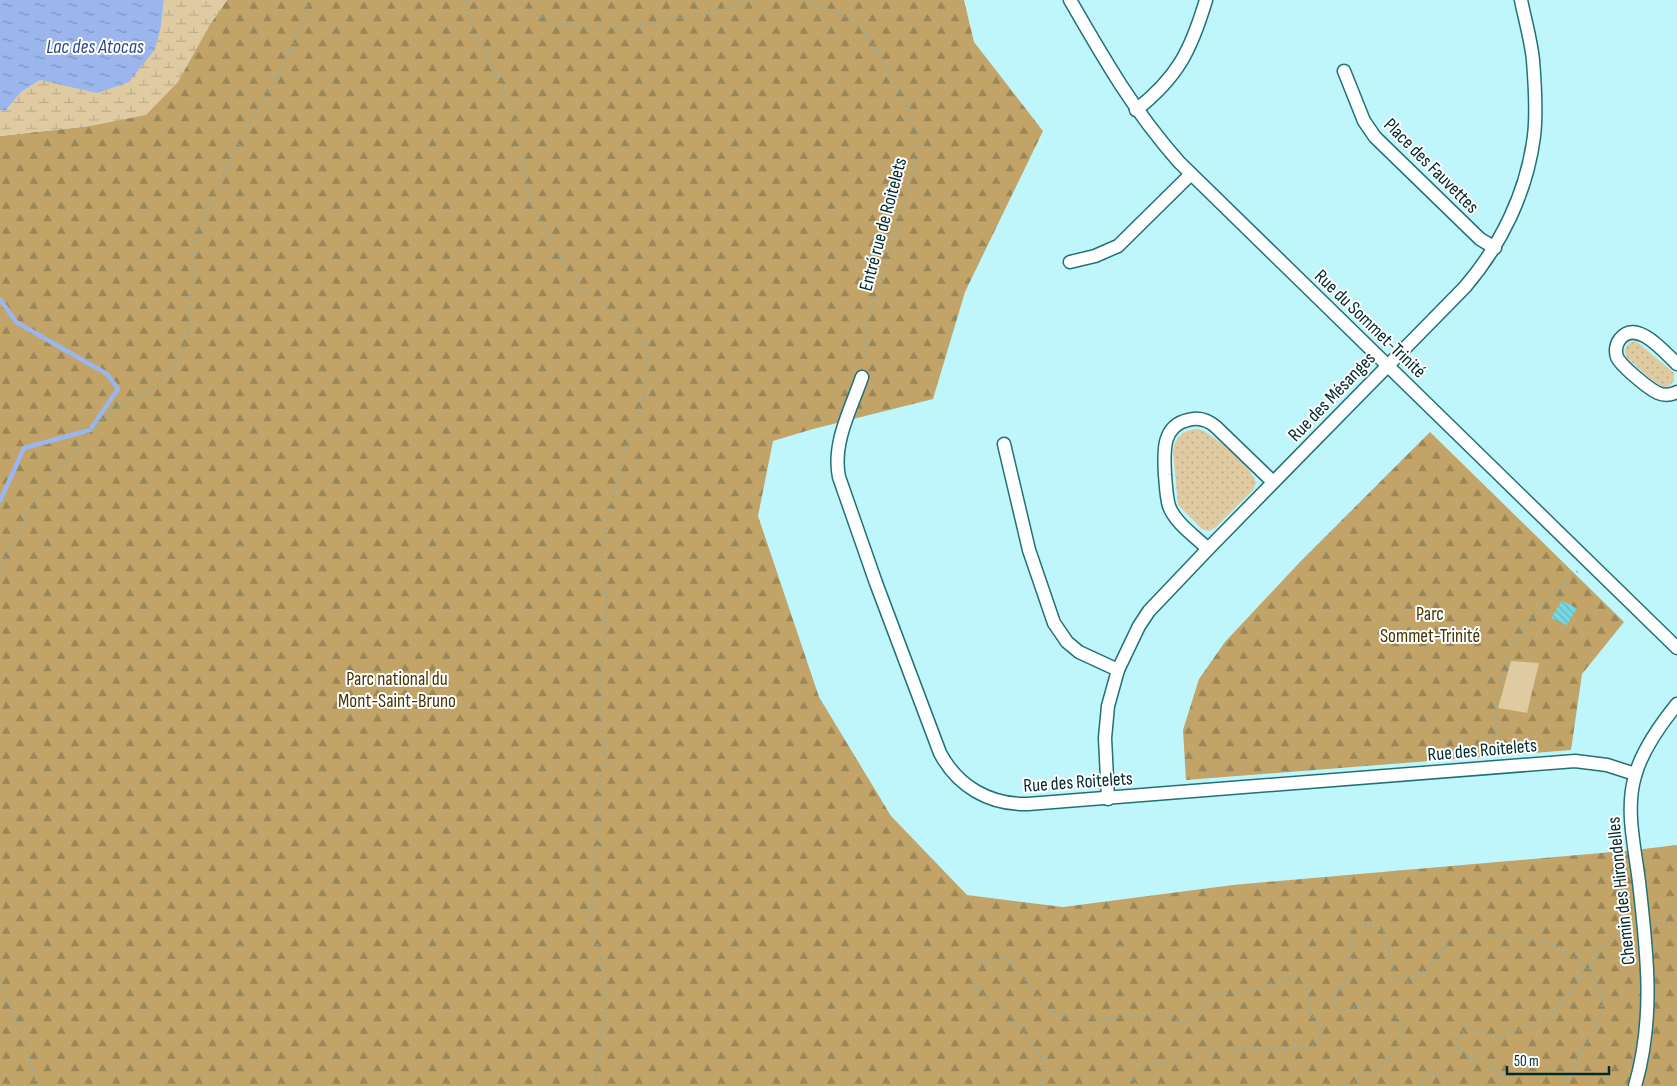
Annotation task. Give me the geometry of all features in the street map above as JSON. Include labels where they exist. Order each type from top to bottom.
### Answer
[{"type":"street","name":"Rue du Sommet-Trinité","points":[[1070,0],[1136,110],[1163,144],[1191,174],[1677,648]]},
{"type":"street","points":[[1136,110],[1156,95],[1181,63],[1196,33],[1206,0]]},
{"type":"street","name":"Rue des Mésanges","points":[[1108,798],[1106,727],[1110,696],[1118,670],[1149,611],[1465,287],[1495,248],[1509,220],[1521,189],[1534,138],[1533,60],[1521,0]]},
{"type":"street","name":"Place des Fauvettes","points":[[1344,71],[1364,121],[1376,137],[1480,239],[1495,248]]},
{"type":"street","points":[[1070,262],[1095,256],[1118,246],[1191,174]]},
{"type":"street","points":[[1677,364],[1649,339],[1638,333],[1624,335],[1617,344],[1616,355],[1620,361],[1652,389],[1670,395],[1677,392]]},
{"type":"street","name":"Rue des Roitelets","points":[[862,377],[839,439],[838,472],[876,583],[944,761],[966,786],[987,798],[1003,803],[1028,804],[1586,761],[1607,765],[1635,774]]},
{"type":"street","points":[[1208,549],[1178,520],[1169,506],[1164,447],[1166,437],[1172,429],[1189,419],[1199,419],[1208,422],[1216,427],[1273,482]]},
{"type":"street","points":[[1004,444],[1029,550],[1054,623],[1067,642],[1079,652],[1118,670]]},
{"type":"street","name":"Chemin des Hirondelles","points":[[1635,1086],[1642,1062],[1647,1027],[1648,989],[1643,922],[1631,817],[1632,792],[1635,774],[1653,737],[1677,704]]},
{"type":"path","points":[[0,572],[31,506],[57,470],[94,427],[107,415],[148,392],[172,371],[185,346],[189,331],[192,257],[199,226],[242,136],[300,35],[308,0]]},
{"type":"path","points":[[467,0],[469,17],[517,120],[529,198],[566,269],[579,285],[630,323],[642,337],[648,352],[644,396],[628,439],[603,536],[602,565],[607,601],[599,693],[605,760],[598,791],[598,843],[590,917],[601,958],[605,1011],[594,1086]]},
{"type":"path","points":[[516,0],[551,21],[567,26],[606,29],[672,20],[753,0]]},
{"type":"path","name":"Entré rue de Roitelets","points":[[803,0],[823,6],[845,17],[861,29],[874,44],[902,96],[916,131],[916,157],[909,187],[867,326],[864,355]]},
{"type":"path","points":[[1495,767],[1496,700],[1512,646],[1531,618],[1588,561]]},
{"type":"path","points":[[1500,1086],[1505,1076],[1458,1049],[1456,1040],[1466,1028],[1500,1037],[1548,1020],[1588,965],[1613,936],[1643,922],[1677,925]]},
{"type":"path","points":[[1339,1086],[1362,1080],[1392,1056],[1404,1028],[1392,1012],[1377,1001],[1338,1011],[1332,999],[1347,978],[1352,951],[1351,934],[1356,925],[1373,926],[1384,931],[1395,977],[1410,982],[1425,971],[1454,937],[1479,933],[1546,942],[1588,965],[1603,1000],[1598,1026],[1572,1064],[1564,1086]]},
{"type":"path","points":[[1041,1086],[1044,1060],[1014,1019],[979,992],[971,979],[982,961],[1001,957],[1014,966],[1049,1010],[1074,1019],[1166,1013],[1181,1023],[1194,1020],[1211,996],[1256,990],[1283,978],[1302,983],[1310,995],[1310,1013],[1320,1025],[1321,1038],[1309,1049],[1201,1050],[1166,1063],[1145,1065],[1133,1079],[1136,1086]]},
{"type":"path","points":[[0,981],[24,1039],[37,1086]]},
{"type":"path","points":[[1421,1086],[1423,1079],[1436,1073],[1454,1086]]},
{"type":"green space","points":[[164,0],[227,0],[211,23],[178,82],[146,115],[90,126],[0,136],[0,110],[5,111],[21,92],[40,80],[65,85],[161,26]]},
{"type":"green space","name":"Parc national du Mont-Saint-Bruno","points":[[227,0],[964,0],[974,42],[1043,131],[965,292],[933,399],[773,441],[758,516],[819,697],[891,816],[967,895],[1063,907],[1233,885],[1677,845],[1677,1086],[0,1086],[0,136],[90,126],[211,23]]},
{"type":"green space","points":[[1636,341],[1674,373],[1674,380],[1671,385],[1661,386],[1627,358],[1625,350],[1627,346],[1629,343]]},
{"type":"green space","points":[[1193,429],[1198,429],[1212,436],[1231,452],[1248,469],[1256,483],[1253,490],[1215,528],[1209,531],[1202,529],[1178,505],[1173,452],[1175,442],[1180,435]]},
{"type":"green space","name":"Parc Sommet-Trinité","points":[[1430,432],[1624,622],[1582,674],[1571,750],[1186,780],[1183,730],[1199,679],[1225,642],[1299,563]]},
{"type":"green space","points":[[1511,661],[1539,663],[1527,713],[1498,708]]},
{"type":"water","name":"Lac des Atocas","points":[[0,0],[164,0],[161,26],[155,49],[129,82],[97,93],[40,80],[21,92],[5,111],[0,110]]},
{"type":"building","points":[[1562,601],[1577,608],[1567,625],[1551,618]]},
{"type":"waterway","points":[[0,299],[16,322],[107,374],[118,389],[90,430],[24,448],[0,501]]}]
